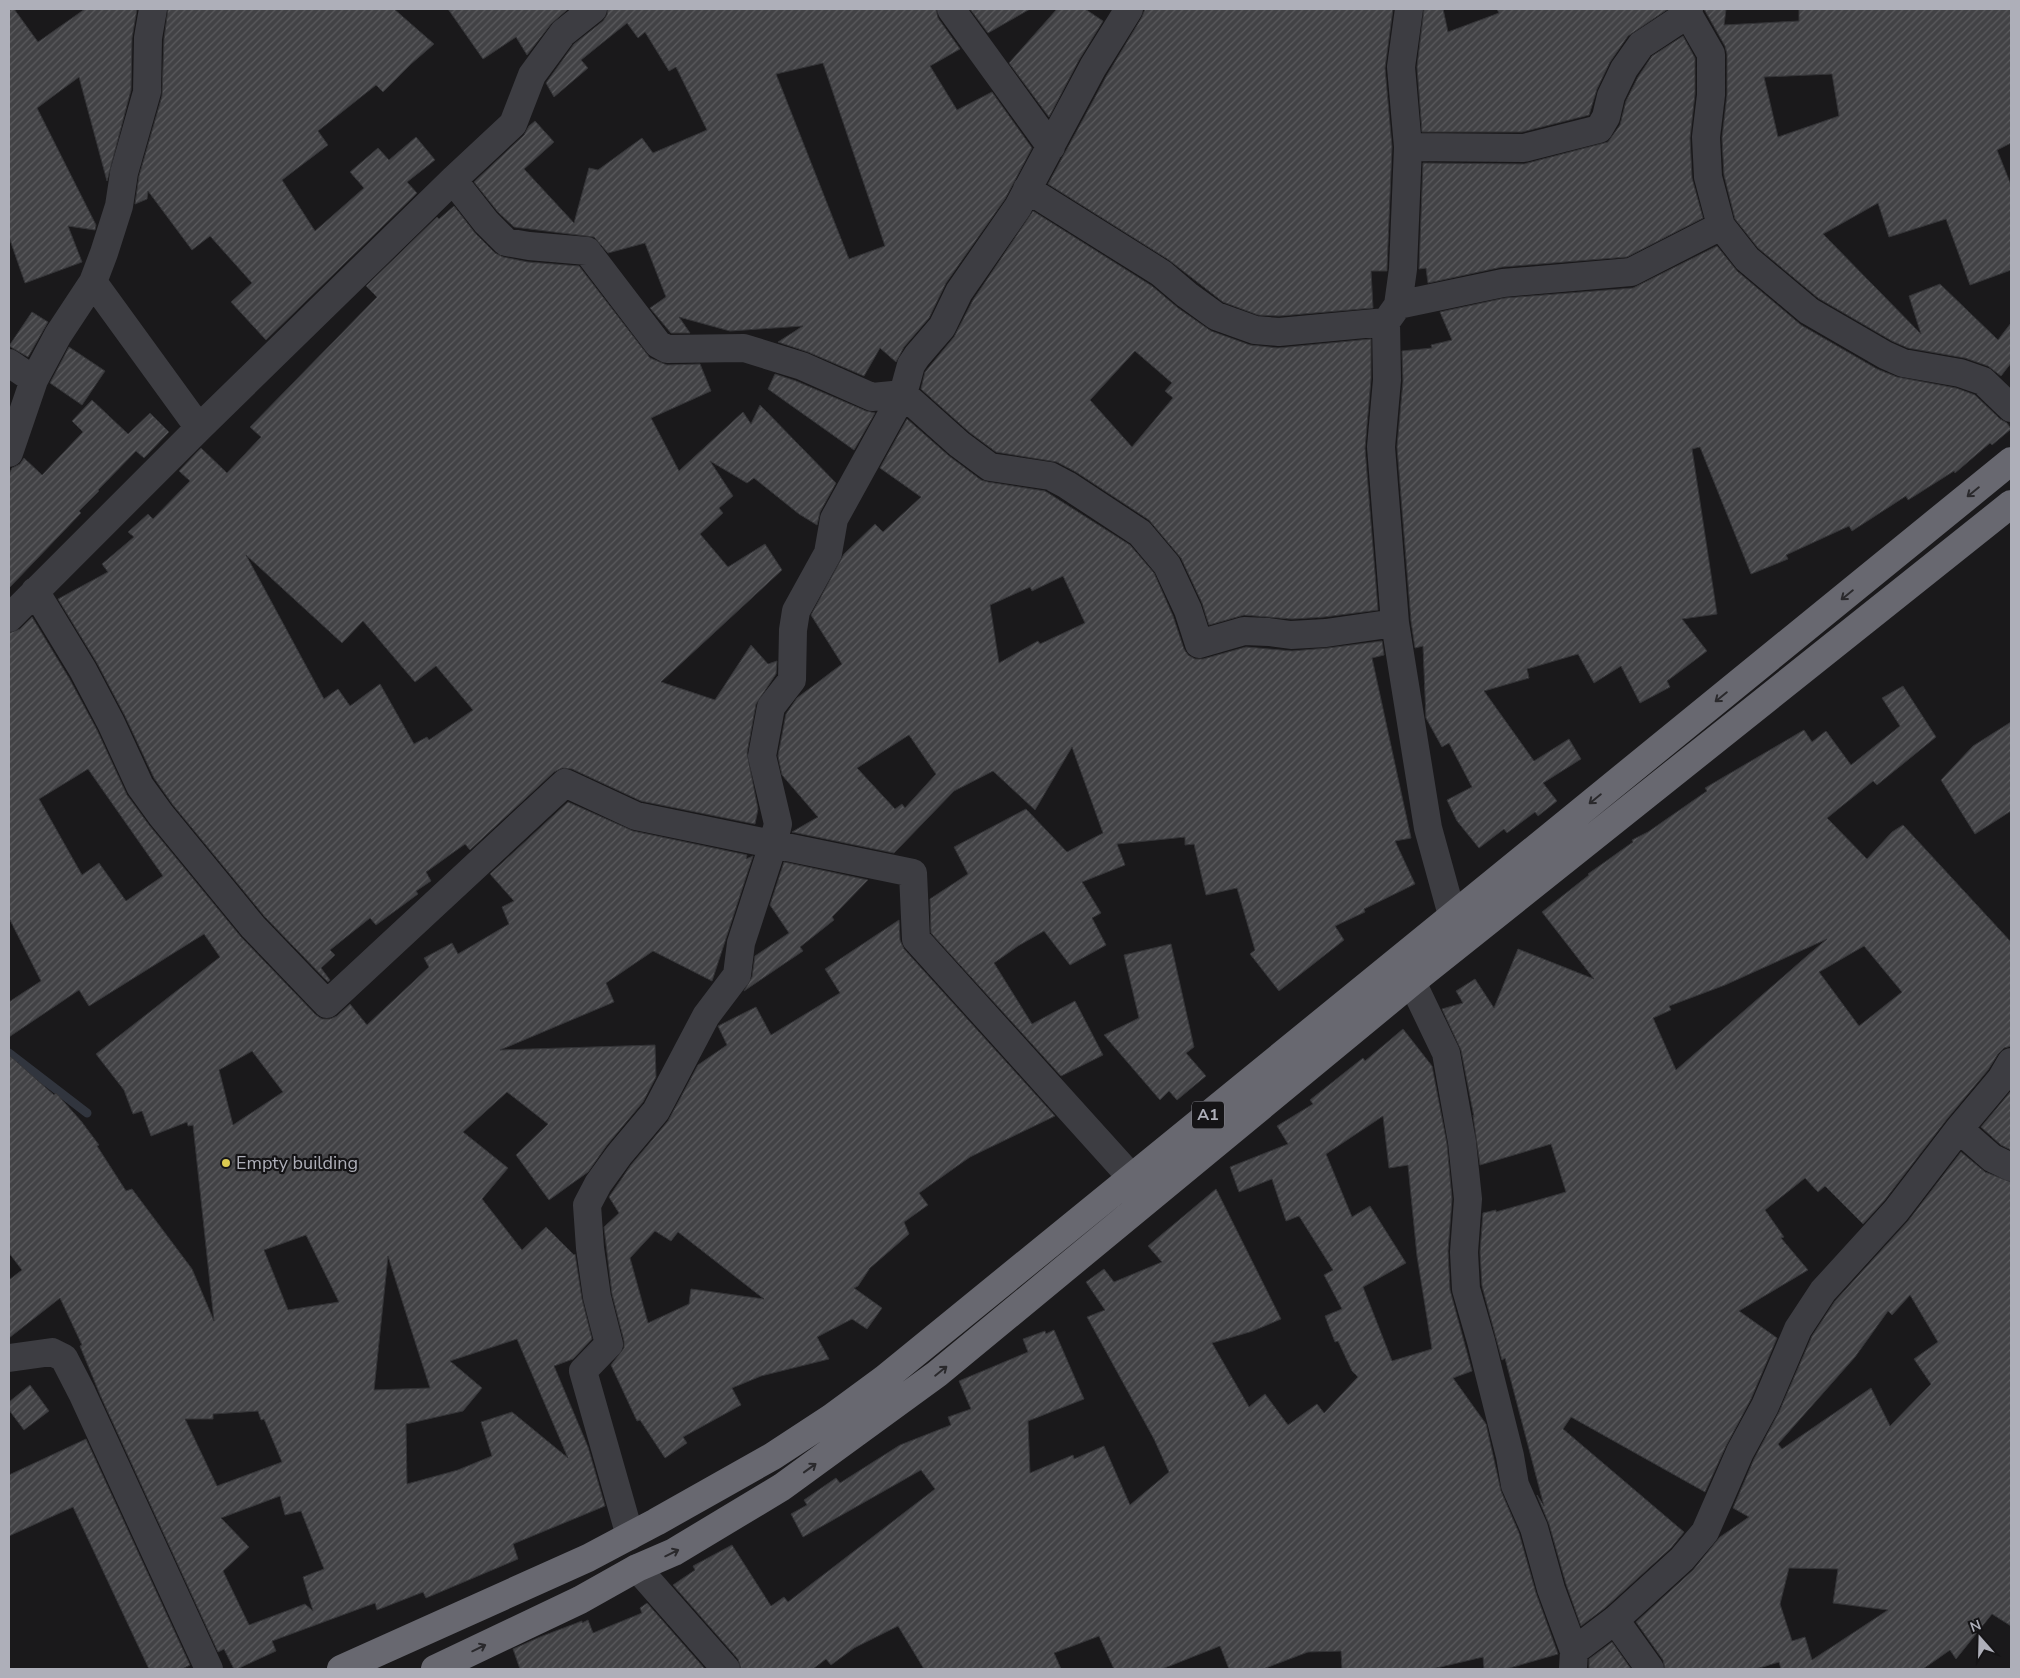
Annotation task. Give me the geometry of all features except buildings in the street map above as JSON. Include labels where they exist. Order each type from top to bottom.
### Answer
[{"type":"highway","name":"A1","points":[[341,1669],[588,1558],[773,1456],[831,1418],[884,1379],[2011,462]]},
{"type":"highway","name":"A1","points":[[435,1669],[580,1600],[637,1568],[674,1552],[782,1487],[886,1413],[937,1374],[1412,982],[2011,504]]},
{"type":"street","points":[[9,453],[34,380],[58,335],[93,282],[119,206],[124,173],[146,92],[148,38],[153,9]]},
{"type":"street","points":[[9,618],[35,590],[453,180],[513,124],[532,75],[563,33],[593,9]]},
{"type":"street","points":[[950,9],[1051,147]]},
{"type":"street","points":[[630,1536],[583,1371],[608,1344],[597,1297],[590,1248],[587,1205],[598,1184],[619,1155],[656,1111],[706,1016],[738,974],[741,943],[778,824],[762,756],[771,707],[792,680],[793,630],[796,611],[828,553],[834,520],[904,394],[911,365],[942,327],[959,292],[1018,207],[1093,67],[1129,9]]},
{"type":"street","points":[[1409,9],[1402,67],[1408,147],[1403,269],[1392,314],[1382,447],[1395,623],[1428,828],[1452,915]]},
{"type":"street","points":[[1408,147],[1524,148],[1599,129],[1606,117],[1611,96],[1624,68],[1641,46],[1689,11],[1711,54],[1711,95],[1706,138],[1708,177],[1721,226],[1747,259],[1809,310],[1903,363],[1960,373],[1983,381],[2011,408]]},
{"type":"street","points":[[453,180],[486,222],[506,242],[587,251],[658,344],[667,349],[744,348],[802,366],[872,397],[904,394],[959,444],[990,467],[1050,476],[1067,485],[1140,533],[1167,565],[1188,610],[1199,644],[1244,631],[1291,635],[1326,633],[1395,623]]},
{"type":"street","points":[[1027,189],[1161,272],[1187,295],[1216,316],[1255,330],[1279,332],[1392,314],[1503,283],[1631,272],[1721,226]]},
{"type":"street","points":[[93,282],[200,428]]},
{"type":"street","points":[[9,363],[34,380]]},
{"type":"street","points":[[35,590],[84,670],[140,786],[161,815],[253,927],[327,1004],[565,783],[636,816],[913,873],[916,939],[1131,1178]]},
{"type":"street","points":[[1412,982],[1446,1053],[1462,1142],[1468,1199],[1464,1252],[1466,1289],[1486,1360],[1510,1456],[1515,1485],[1534,1528],[1574,1660],[1682,1559],[1704,1532],[1740,1452],[1765,1406],[1798,1329],[1823,1291],[1896,1211],[2001,1079],[2011,1062]]},
{"type":"street","points":[[1960,1129],[1992,1158],[2011,1166]]},
{"type":"street","points":[[9,1358],[52,1352],[64,1358],[82,1392],[209,1669]]},
{"type":"street","points":[[637,1568],[726,1669]]},
{"type":"street","points":[[1615,1620],[1650,1669]]},
{"type":"waterway","points":[[9,1053],[87,1113]]},
{"type":"place","name":"Empty building","points":[[226,1163]]}]
